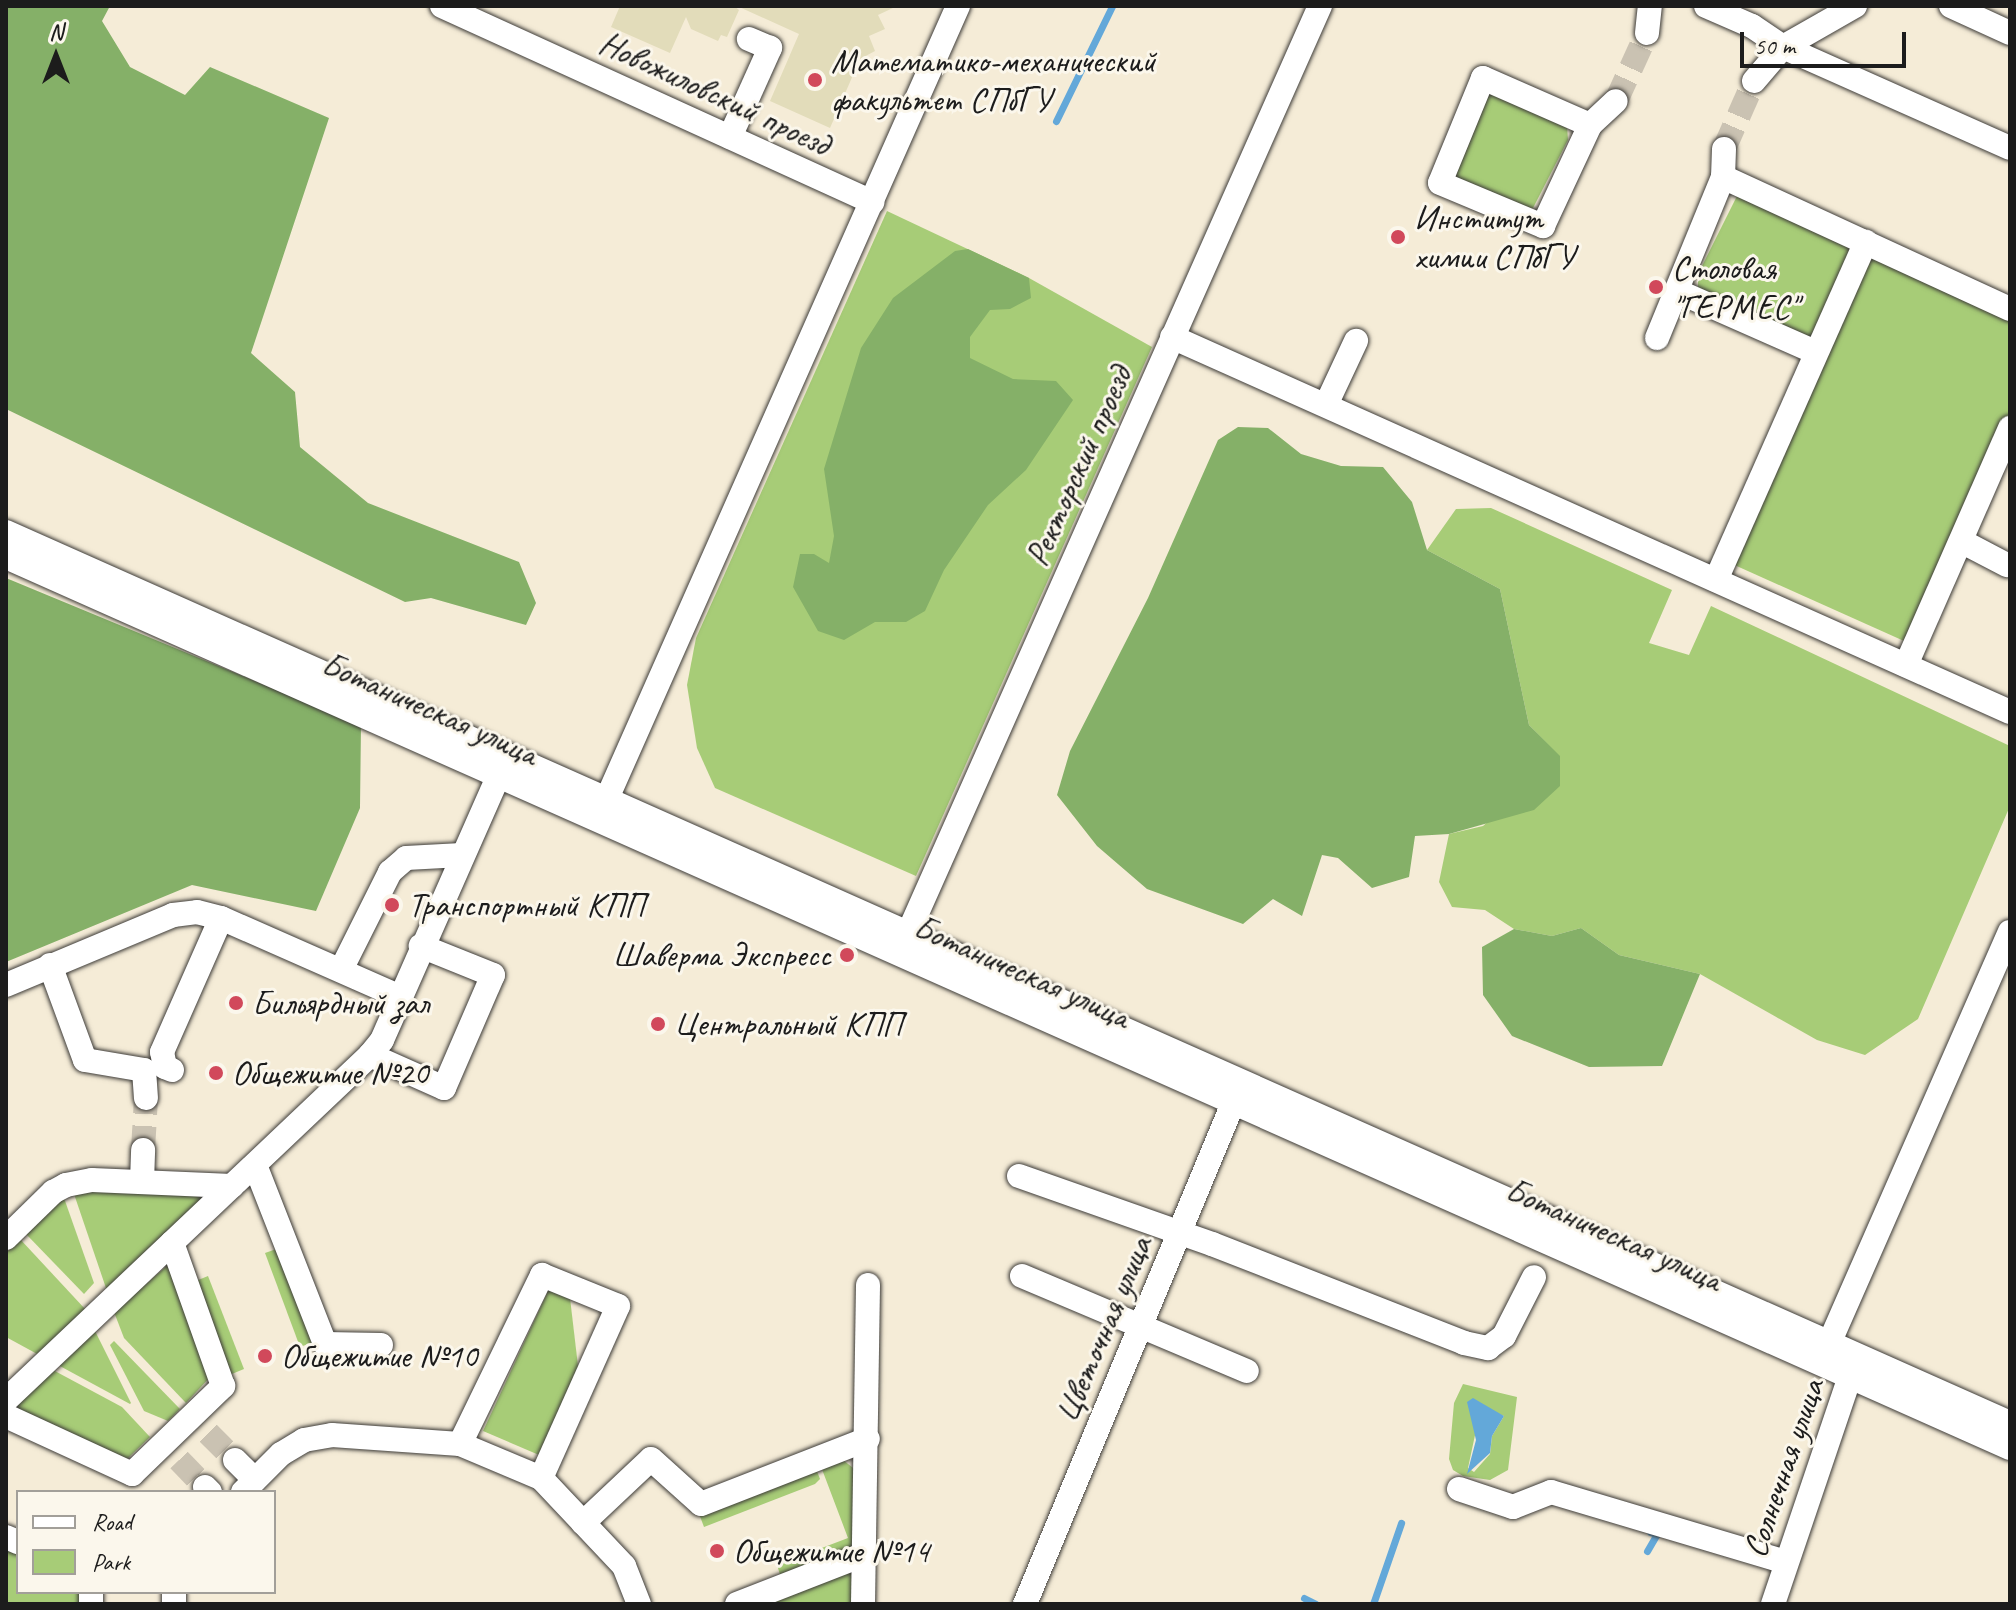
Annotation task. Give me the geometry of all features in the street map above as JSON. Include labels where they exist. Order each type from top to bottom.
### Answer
[{"type":"street","name":"Новожиловский проезд","points":[[442,6],[480,14],[730,137],[872,202]]},
{"type":"street","points":[[602,809],[958,6]]},
{"type":"street","name":"Ректорский проезд","points":[[904,943],[1320,6]]},
{"type":"street","points":[[1647,33],[1650,6]]},
{"type":"street","points":[[1706,6],[1752,26],[1783,47],[2010,148]]},
{"type":"street","points":[[1754,81],[1783,47],[1855,6]]},
{"type":"street","points":[[1951,6],[2010,33]]},
{"type":"street","points":[[730,137],[770,48],[749,39]]},
{"type":"street","points":[[1590,125],[1483,78],[1440,183],[1543,226],[1590,125],[1616,101]]},
{"type":"street","points":[[1657,338],[1723,177],[1724,149]]},
{"type":"street","points":[[1723,177],[2010,309]]},
{"type":"street","points":[[1716,580],[1866,242]]},
{"type":"street","points":[[1677,291],[1815,352]]},
{"type":"street","points":[[1172,337],[2010,712]]},
{"type":"street","points":[[1326,405],[1356,341]]},
{"type":"street","points":[[1906,665],[2010,428]]},
{"type":"street","name":"Ботаническая улица","points":[[6,532],[504,765],[1854,1366],[2010,1448]]},
{"type":"street","points":[[1961,541],[2007,565]]},
{"type":"street","name":"Ботаническая улица","points":[[6,557],[504,765]]},
{"type":"street","points":[[6,1400],[370,1055],[400,997],[504,765]]},
{"type":"street","points":[[341,970],[390,872],[406,858],[462,855]]},
{"type":"street","points":[[6,985],[173,915],[197,912],[221,918],[400,997]]},
{"type":"street","points":[[172,1070],[165,1067],[162,1052],[221,918]]},
{"type":"street","points":[[1825,1353],[2010,932]]},
{"type":"street","points":[[370,1055],[444,1088],[493,975],[421,946]]},
{"type":"street","points":[[50,965],[85,1060],[144,1070],[146,1098]]},
{"type":"street","name":"Цветочная улица","points":[[1025,1604],[1238,1092]]},
{"type":"street","points":[[142,1182],[143,1150]]},
{"type":"street","points":[[255,1165],[325,1344],[381,1345]]},
{"type":"street","points":[[1019,1176],[1181,1232],[1375,1312],[1488,1348],[1504,1336],[1534,1277]]},
{"type":"street","points":[[8,1231],[66,1185],[92,1180],[232,1186]]},
{"type":"street","points":[[6,1416],[132,1474],[172,1452],[200,1425],[223,1386],[172,1243]]},
{"type":"street","points":[[460,1444],[542,1275],[618,1306],[541,1478]]},
{"type":"street","points":[[1022,1276],[1247,1371]]},
{"type":"street","points":[[863,1604],[868,1439],[868,1285]]},
{"type":"street","name":"Ботаническая улица","points":[[1854,1366],[2010,1423]]},
{"type":"street","name":"Солнечная улица","points":[[1773,1604],[1854,1366]]},
{"type":"street","points":[[235,1460],[249,1486],[304,1440],[332,1435],[460,1444],[541,1478],[624,1566],[639,1604]]},
{"type":"street","points":[[583,1523],[651,1459],[701,1504],[868,1439]]},
{"type":"street","points":[[1459,1489],[1513,1507],[1551,1492],[1786,1562]]},
{"type":"street","points":[[737,1604],[865,1554]]},
{"type":"shaded area","name":"Математико-механический факультет СПбГУ","points":[[620,6],[734,6],[739,10],[727,37],[721,35],[718,41],[691,29],[686,17],[670,53],[611,27]]},
{"type":"shaded area","name":"Математико-механический факультет СПбГУ","points":[[737,6],[895,7],[878,15],[885,29],[869,36],[875,51],[860,59],[830,128],[770,101],[799,34]]},
{"type":"green space","points":[[6,6],[110,6],[102,21],[130,67],[185,95],[210,67],[329,118],[251,353],[295,392],[300,447],[368,503],[519,562],[536,603],[526,625],[431,598],[405,602],[6,409]]},
{"type":"green space","points":[[1489,93],[1567,126],[1568,140],[1533,208],[1527,210],[1457,182],[1452,169]]},
{"type":"green space","points":[[1737,196],[1844,240],[1852,250],[1811,340],[1698,288],[1698,274]]},
{"type":"green space","points":[[887,211],[1029,278],[1152,347],[916,876],[715,788],[697,748],[687,685],[696,638]]},
{"type":"green space","points":[[968,249],[1029,278],[1031,298],[1010,309],[990,310],[970,337],[970,358],[1013,379],[1056,381],[1073,400],[1026,470],[988,505],[944,570],[925,611],[906,622],[875,622],[844,640],[818,631],[793,587],[800,554],[814,554],[829,563],[834,536],[824,469],[861,348],[893,298],[955,251]]},
{"type":"green space","points":[[1870,255],[2010,314],[2010,413],[1904,641],[1730,563]]},
{"type":"green space","points":[[1238,427],[1268,428],[1301,454],[1341,466],[1383,467],[1412,502],[1427,550],[1500,589],[1529,725],[1560,756],[1560,786],[1534,810],[1449,834],[1415,836],[1409,877],[1372,888],[1338,858],[1322,855],[1302,916],[1273,899],[1243,924],[1147,889],[1097,846],[1057,795],[1070,751],[1148,598],[1218,440]]},
{"type":"green space","points":[[1491,508],[1672,590],[1649,643],[1689,655],[1711,606],[2010,746],[2010,806],[1918,1019],[1865,1055],[1817,1040],[1700,974],[1619,955],[1581,928],[1552,936],[1514,929],[1485,910],[1452,907],[1439,882],[1449,834],[1483,826],[1560,757],[1529,725],[1500,589],[1427,550],[1456,509]]},
{"type":"green space","points":[[6,578],[361,725],[360,808],[316,911],[192,885],[6,962]]},
{"type":"green space","points":[[1581,928],[1619,955],[1700,974],[1662,1066],[1589,1067],[1512,1036],[1483,995],[1482,947],[1514,929],[1552,936]]},
{"type":"green space","points":[[88,1190],[199,1193],[202,1199],[107,1291],[74,1194]]},
{"type":"green space","points":[[64,1198],[94,1283],[84,1294],[26,1234]]},
{"type":"green space","points":[[20,1239],[86,1310],[39,1355],[6,1337],[6,1253]]},
{"type":"green space","points":[[282,1247],[319,1340],[300,1347],[265,1253]]},
{"type":"green space","points":[[169,1264],[212,1375],[186,1403],[124,1338],[114,1312]]},
{"type":"green space","points":[[208,1276],[244,1369],[227,1376],[191,1283]]},
{"type":"green space","points":[[549,1289],[570,1298],[578,1366],[539,1455],[483,1431]]},
{"type":"green space","points":[[95,1331],[131,1403],[130,1404],[58,1365]]},
{"type":"green space","points":[[114,1341],[180,1409],[168,1421],[144,1411],[110,1345]]},
{"type":"green space","points":[[53,1370],[122,1407],[150,1437],[125,1461],[21,1418],[17,1404]]},
{"type":"green space","points":[[1463,1384],[1517,1397],[1508,1470],[1490,1480],[1463,1476],[1453,1470],[1449,1459],[1454,1403]],"holes":[[[1481,1407],[1504,1416],[1492,1436],[1490,1454],[1474,1472],[1468,1468]]]},
{"type":"green space","points":[[843,1460],[857,1471],[854,1549],[782,1581],[777,1565],[848,1538],[820,1464]]},
{"type":"green space","points":[[815,1466],[820,1479],[815,1484],[704,1527],[698,1511]]},
{"type":"green space","points":[[6,1545],[16,1549],[16,1594],[79,1594],[79,1604],[6,1604]]},
{"type":"green space","points":[[840,1571],[857,1571],[856,1604],[756,1604]]},
{"type":"water","points":[[1473,1398],[1504,1416],[1492,1436],[1490,1453],[1467,1474],[1476,1440],[1467,1402]]},
{"type":"waterway","points":[[1056,121],[1112,6]]},
{"type":"waterway","points":[[1373,1604],[1401,1523]]},
{"type":"waterway","points":[[1647,1551],[1657,1534],[1650,1532]]},
{"type":"waterway","points":[[1304,1598],[1316,1604]]},
{"type":"tunnel","points":[[1616,101],[1647,33]]},
{"type":"tunnel","points":[[1724,149],[1754,81]]},
{"type":"tunnel","points":[[143,1150],[146,1098]]},
{"type":"tunnel","points":[[208,1433],[235,1460]]},
{"type":"tunnel","points":[[179,1460],[205,1487]]},
{"type":"place","name":"Математико-механический факультет СПбГУ","points":[[815,80]]},
{"type":"place","name":"Институт химии СПбГУ","points":[[1398,237]]},
{"type":"place","name":"Столовая \"ГЕРМЕС\"","points":[[1656,287]]},
{"type":"place","name":"Транспортный КПП","points":[[392,905]]},
{"type":"place","name":"Шаверма Экспресс","points":[[847,955]]},
{"type":"place","name":"Бильярдный зал","points":[[236,1003]]},
{"type":"place","name":"Центральный КПП","points":[[658,1024]]},
{"type":"place","name":"Общежитие №20","points":[[216,1073]]},
{"type":"place","name":"Общежитие №10","points":[[265,1356]]},
{"type":"place","name":"Общежитие №14","points":[[717,1551]]}]
